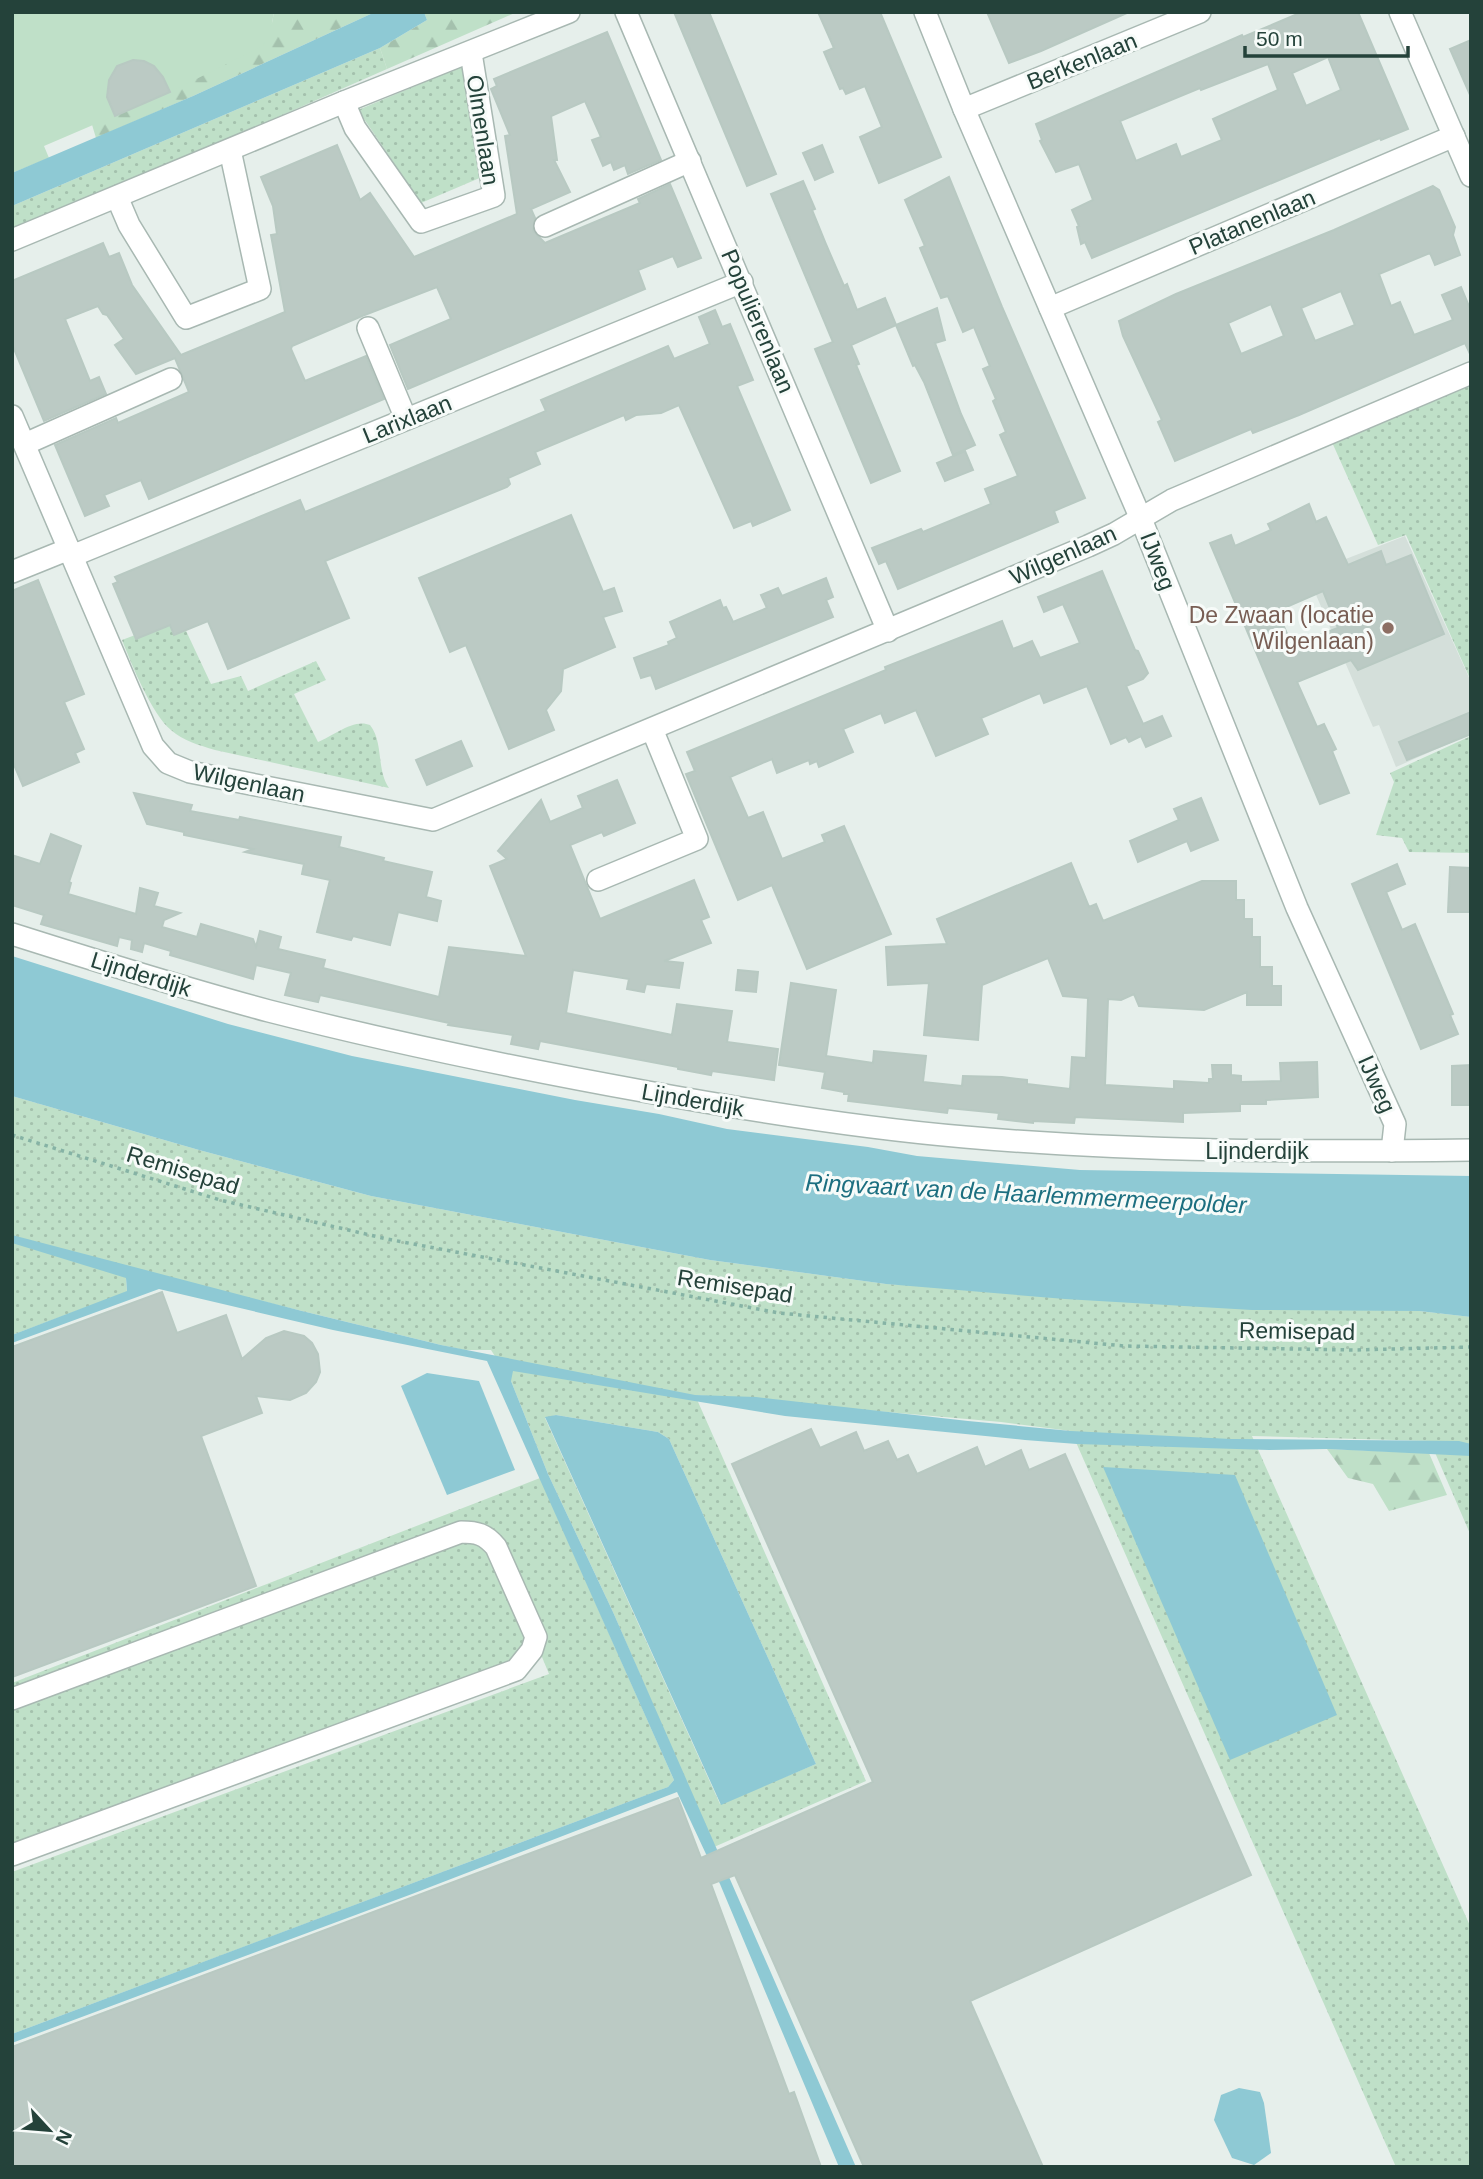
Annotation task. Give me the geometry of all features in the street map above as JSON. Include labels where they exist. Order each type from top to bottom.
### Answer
[{"type":"street","name":"Olmenlaan","points":[[12,240],[569,12]]},
{"type":"street","name":"Populierenlaan","points":[[626,12],[888,631]]},
{"type":"street","name":"IJweg","points":[[925,12],[964,109],[1141,519],[1297,908],[1395,1124],[1392,1151]]},
{"type":"street","name":"Berkenlaan","points":[[964,109],[1200,12]]},
{"type":"street","points":[[1400,12],[1471,176]]},
{"type":"street","name":"Olmenlaan","points":[[344,102],[355,128],[421,222],[494,196],[471,53]]},
{"type":"street","name":"Platanenlaan","points":[[1050,308],[1454,136]]},
{"type":"street","points":[[117,197],[129,225],[186,318],[260,289],[230,150]]},
{"type":"street","points":[[545,226],[690,161]]},
{"type":"street","name":"Larixlaan","points":[[12,572],[71,552],[406,419],[742,282]]},
{"type":"street","points":[[368,328],[406,419]]},
{"type":"street","name":"Wilgenlaan","points":[[12,416],[153,747],[168,763],[190,772],[433,820],[1114,534],[1172,500],[1471,373]]},
{"type":"street","points":[[24,444],[171,379]]},
{"type":"street","points":[[598,880],[697,839],[652,729]]},
{"type":"street","name":"Lijnderdijk","points":[[12,934],[140,975],[345,1029],[497,1063],[741,1108],[961,1137],[1071,1145],[1201,1151],[1471,1150]]},
{"type":"street","points":[[12,1699],[461,1532],[478,1532],[489,1538],[496,1547],[536,1637],[532,1650],[516,1670],[12,1855]]},
{"type":"path","name":"Remisepad","points":[[12,1135],[220,1200],[387,1239],[779,1313],[1124,1346],[1353,1350],[1471,1347]]},
{"type":"shaded area","name":"De Zwaan (locatie Wilgenlaan)","points":[[1405,536],[1471,682],[1471,734],[1396,767],[1379,725],[1373,727],[1307,574]]},
{"type":"green space","points":[[12,12],[274,12],[263,46],[170,92],[44,146],[49,158],[12,173]]},
{"type":"green space","points":[[274,12],[375,12],[96,138],[87,108],[272,23]]},
{"type":"green space","points":[[424,12],[517,12],[387,69],[380,48],[427,20]]},
{"type":"green space","points":[[380,48],[387,69],[12,234],[12,206]]},
{"type":"green space","points":[[463,66],[482,177],[421,203],[358,110]]},
{"type":"green space","points":[[1471,379],[1471,681],[1406,535],[1378,545],[1331,440]]},
{"type":"green space","points":[[180,618],[211,684],[241,676],[248,691],[316,661],[326,680],[294,694],[318,742],[350,726],[364,723],[370,725],[377,740],[385,781],[389,788],[215,750],[176,734],[164,723],[150,701],[122,640]]},
{"type":"green space","points":[[1471,736],[1471,853],[1409,852],[1402,838],[1376,835],[1394,782],[1390,773]]},
{"type":"green space","points":[[12,1096],[371,1196],[710,1260],[886,1284],[1419,1311],[1471,1317],[1471,1536],[1430,1441],[1252,1436],[1471,1928],[1471,2167],[1396,2167],[1071,1431],[1001,1422],[695,1395],[866,1781],[714,1847],[613,1612],[548,1474],[511,1381],[491,1350],[464,1350],[233,1294],[126,1279],[127,1292],[12,1335]],"holes":[[[556,1415],[658,1432],[669,1439],[816,1764],[720,1804],[545,1418]]]},
{"type":"green space","points":[[1327,1449],[1429,1453],[1447,1495],[1389,1511],[1373,1484],[1348,1478]]},
{"type":"green space","points":[[540,1478],[674,1780],[668,1787],[12,2034],[12,1872],[549,1674],[542,1657],[12,1851],[12,1683]]},
{"type":"water","points":[[375,12],[424,12],[427,20],[380,48],[12,206],[12,173],[193,96]]},
{"type":"water","name":"Ringvaart van de Haarlemmermeerpolder","points":[[12,956],[228,1024],[352,1056],[727,1129],[917,1156],[1080,1170],[1471,1176],[1471,1317],[1419,1311],[1252,1310],[1065,1299],[886,1284],[710,1260],[371,1196],[12,1096]]},
{"type":"water","points":[[12,1235],[441,1345],[695,1395],[756,1397],[1071,1431],[1231,1439],[1459,1441],[1471,1444],[1471,1456],[1327,1449],[1269,1450],[1077,1444],[1025,1440],[785,1416],[513,1371],[511,1381],[548,1474],[613,1612],[856,2167],[839,2167],[720,1884],[677,1792],[12,2043],[12,2034],[668,1787],[674,1780],[487,1361],[333,1330],[159,1289],[12,1343],[12,1335],[127,1291],[126,1278],[12,1243]]},
{"type":"water","points":[[427,1373],[479,1381],[515,1470],[447,1495],[401,1386]]},
{"type":"water","points":[[556,1415],[658,1432],[669,1439],[816,1764],[721,1805],[545,1417]]},
{"type":"water","points":[[1103,1467],[1235,1475],[1337,1715],[1230,1760]]},
{"type":"water","points":[[1239,2088],[1260,2092],[1264,2103],[1271,2153],[1254,2165],[1232,2158],[1214,2120],[1221,2095]]},
{"type":"building","points":[[674,12],[709,12],[776,174],[747,186]]},
{"type":"building","points":[[818,12],[880,12],[941,157],[879,183],[860,137],[882,127],[865,86],[846,94],[843,88],[840,89],[824,52],[834,48]]},
{"type":"building","points":[[987,12],[1129,12],[1009,63]]},
{"type":"building","points":[[1302,12],[1358,12],[1408,129],[1381,140],[1380,138],[1092,258],[1085,242],[1081,244],[1079,226],[1072,210],[1093,200],[1079,164],[1056,172],[1040,141],[1042,140],[1036,124],[1242,35],[1243,37]],"holes":[[[1328,57],[1341,90],[1306,106],[1292,73]],[[1268,64],[1278,90],[1213,119],[1222,140],[1181,157],[1176,144],[1136,161],[1120,121]]]},
{"type":"building","points":[[607,32],[661,160],[628,174],[625,165],[614,170],[611,162],[603,166],[592,140],[601,137],[585,101],[551,116],[557,160],[554,160],[570,192],[531,209],[535,218],[533,231],[545,243],[640,203],[638,199],[670,184],[701,258],[678,267],[673,256],[638,270],[645,289],[408,389],[390,345],[451,319],[437,287],[362,316],[292,346],[291,349],[305,381],[366,356],[384,399],[149,499],[141,480],[104,495],[109,506],[85,516],[55,445],[116,418],[118,423],[189,392],[175,358],[136,374],[115,345],[124,339],[98,306],[65,319],[90,381],[99,377],[106,394],[44,421],[12,344],[12,281],[103,243],[109,257],[119,253],[132,285],[181,355],[285,312],[271,235],[277,234],[273,206],[261,177],[337,145],[360,200],[370,193],[414,257],[517,214],[505,136],[510,135],[491,89],[497,86],[494,79]]},
{"type":"building","points":[[1471,40],[1471,97],[1450,49]]},
{"type":"building","points":[[133,60],[154,66],[170,92],[115,116],[107,97],[109,80],[117,66]]},
{"type":"building","points":[[822,145],[833,172],[815,180],[803,153]]},
{"type":"building","points":[[949,177],[1085,498],[1054,511],[1058,522],[898,589],[886,561],[879,564],[872,548],[921,529],[923,532],[991,504],[985,489],[1018,476],[1000,435],[1006,432],[983,369],[990,366],[974,327],[963,332],[948,296],[941,298],[920,248],[925,246],[905,200]]},
{"type":"building","points":[[803,181],[825,242],[857,310],[885,298],[896,325],[851,345],[859,364],[856,365],[900,471],[871,483],[815,349],[833,342],[771,194]]},
{"type":"building","points":[[1433,186],[1439,190],[1455,227],[1453,235],[1460,255],[1435,265],[1430,253],[1379,274],[1391,306],[1400,302],[1414,335],[1453,320],[1442,295],[1461,287],[1471,311],[1471,356],[1465,343],[1299,415],[1253,433],[1251,429],[1175,461],[1158,422],[1162,420],[1123,336],[1119,321],[1176,294],[1334,230]],"holes":[[[1341,291],[1355,325],[1315,341],[1301,308]],[[1271,304],[1284,336],[1241,354],[1228,323]]]},
{"type":"building","points":[[937,308],[945,340],[935,343],[975,445],[953,455],[924,382],[915,365],[913,366],[896,325]]},
{"type":"building","points":[[715,310],[722,327],[730,324],[753,380],[737,386],[790,510],[753,526],[751,521],[734,528],[679,405],[661,413],[636,415],[626,420],[624,415],[535,452],[540,464],[508,478],[510,484],[507,487],[325,561],[349,618],[228,669],[208,621],[174,635],[170,625],[136,639],[113,584],[118,582],[115,577],[300,500],[305,512],[390,477],[546,411],[541,400],[668,346],[674,359],[710,344],[699,317]]},
{"type":"building","points":[[965,451],[973,470],[945,481],[937,463]]},
{"type":"building","points":[[1309,504],[1316,522],[1326,517],[1348,565],[1381,551],[1386,565],[1411,555],[1444,634],[1358,670],[1351,660],[1297,682],[1317,727],[1324,724],[1336,749],[1332,751],[1349,793],[1320,804],[1210,543],[1231,535],[1235,546],[1271,530],[1268,524]],"holes":[[[1323,591],[1338,628],[1292,645],[1277,611]]]},
{"type":"building","points":[[571,515],[603,592],[614,588],[622,611],[603,617],[615,647],[563,669],[561,691],[546,710],[554,730],[509,749],[466,645],[450,652],[419,578]]},
{"type":"building","points":[[1102,571],[1135,650],[1138,651],[1148,673],[1143,679],[1126,686],[1143,724],[1162,716],[1171,736],[1146,747],[1141,736],[1129,742],[1126,737],[1111,744],[1087,686],[1044,703],[1040,693],[981,718],[988,734],[936,756],[916,710],[885,723],[881,713],[843,729],[853,752],[819,767],[817,761],[810,764],[809,760],[777,773],[772,759],[730,777],[748,818],[763,812],[782,859],[825,842],[822,835],[844,826],[891,934],[807,969],[772,885],[738,900],[686,774],[695,771],[687,752],[886,670],[885,667],[1002,621],[1013,649],[1032,641],[1040,658],[1080,643],[1063,604],[1044,612],[1038,597]]},
{"type":"building","points":[[826,578],[833,597],[826,600],[833,617],[656,689],[651,675],[641,678],[634,658],[669,645],[668,642],[677,638],[670,622],[720,600],[733,622],[767,608],[761,595],[778,588],[782,596]]},
{"type":"building","points":[[38,580],[84,694],[64,702],[84,749],[75,753],[79,762],[23,786],[12,760],[12,591]]},
{"type":"building","points":[[1471,712],[1471,734],[1407,760],[1399,742]]},
{"type":"building","points":[[461,741],[472,766],[427,785],[416,760]]},
{"type":"building","points":[[617,780],[635,823],[604,836],[602,832],[570,845],[600,919],[694,880],[709,917],[701,920],[711,943],[664,961],[683,963],[679,988],[646,984],[644,992],[627,989],[629,979],[573,970],[566,1013],[672,1035],[677,1004],[732,1011],[727,1042],[778,1049],[774,1080],[712,1071],[711,1075],[540,1041],[538,1049],[511,1044],[513,1035],[448,1025],[449,1023],[320,995],[318,1002],[285,995],[291,973],[256,965],[253,979],[170,955],[171,951],[144,943],[142,952],[131,949],[132,940],[119,937],[117,946],[41,924],[44,915],[12,905],[12,855],[40,864],[51,834],[81,846],[69,882],[68,894],[136,914],[140,888],[158,893],[154,906],[180,913],[164,920],[162,927],[197,937],[201,924],[253,939],[256,947],[260,931],[281,937],[278,949],[325,960],[323,968],[439,997],[449,947],[526,956],[490,866],[507,859],[498,851],[541,800],[550,822],[583,808],[578,796]]},
{"type":"building","points":[[134,793],[192,805],[190,811],[239,820],[240,817],[341,837],[339,847],[432,872],[426,897],[441,901],[437,921],[398,912],[390,945],[353,936],[351,940],[317,932],[330,880],[302,874],[304,864],[245,852],[253,849],[184,835],[184,832],[147,824]]},
{"type":"building","points":[[1201,798],[1218,840],[1191,851],[1187,841],[1138,862],[1130,841],[1179,820],[1174,809]]},
{"type":"building","points":[[1071,863],[1089,907],[1096,904],[1103,921],[1202,881],[1236,881],[1236,900],[1244,900],[1244,919],[1252,919],[1252,937],[1260,937],[1260,967],[1272,967],[1272,986],[1281,986],[1281,1005],[1247,1005],[1247,992],[1204,1010],[1139,1006],[1134,994],[1121,1000],[1108,999],[1105,1085],[1174,1089],[1174,1081],[1209,1083],[1209,1079],[1213,1079],[1212,1065],[1231,1065],[1231,1075],[1241,1076],[1241,1082],[1281,1081],[1280,1063],[1317,1062],[1318,1097],[1266,1100],[1266,1104],[1240,1104],[1240,1111],[1183,1113],[1183,1122],[1075,1117],[1074,1123],[1033,1123],[998,1119],[999,1113],[948,1108],[947,1113],[848,1101],[849,1094],[822,1088],[825,1072],[779,1065],[791,983],[836,990],[826,1056],[873,1063],[874,1051],[926,1056],[923,1082],[962,1086],[963,1076],[1002,1077],[1027,1080],[1027,1084],[1070,1089],[1072,1057],[1086,1058],[1088,998],[1063,996],[1048,958],[982,985],[978,1040],[924,1035],[929,983],[888,985],[886,947],[947,944],[937,919]]},
{"type":"building","points":[[1397,864],[1405,884],[1386,892],[1402,930],[1415,924],[1453,1014],[1450,1015],[1458,1034],[1421,1049],[1352,884]]},
{"type":"building","points":[[1450,867],[1471,868],[1471,912],[1448,912]]},
{"type":"building","points":[[738,970],[758,972],[756,992],[736,990]]},
{"type":"building","points":[[1471,1065],[1471,1105],[1452,1105],[1452,1066]]},
{"type":"building","points":[[162,1292],[177,1333],[226,1315],[242,1359],[266,1338],[284,1331],[304,1336],[318,1354],[320,1372],[316,1382],[306,1393],[290,1400],[256,1396],[262,1413],[201,1436],[256,1586],[12,1677],[12,1347]]},
{"type":"building","points":[[811,1429],[820,1448],[856,1432],[864,1451],[888,1441],[897,1460],[908,1455],[917,1474],[977,1447],[985,1467],[1021,1450],[1029,1470],[1065,1454],[1251,1875],[970,2001],[1043,2167],[864,2167],[735,1875],[711,1884],[789,2094],[794,2092],[821,2167],[12,2167],[12,2047],[678,1798],[701,1858],[873,1782],[732,1464]]},
{"type":"place","name":"De Zwaan (locatie Wilgenlaan)","points":[[1388,628]]}]
